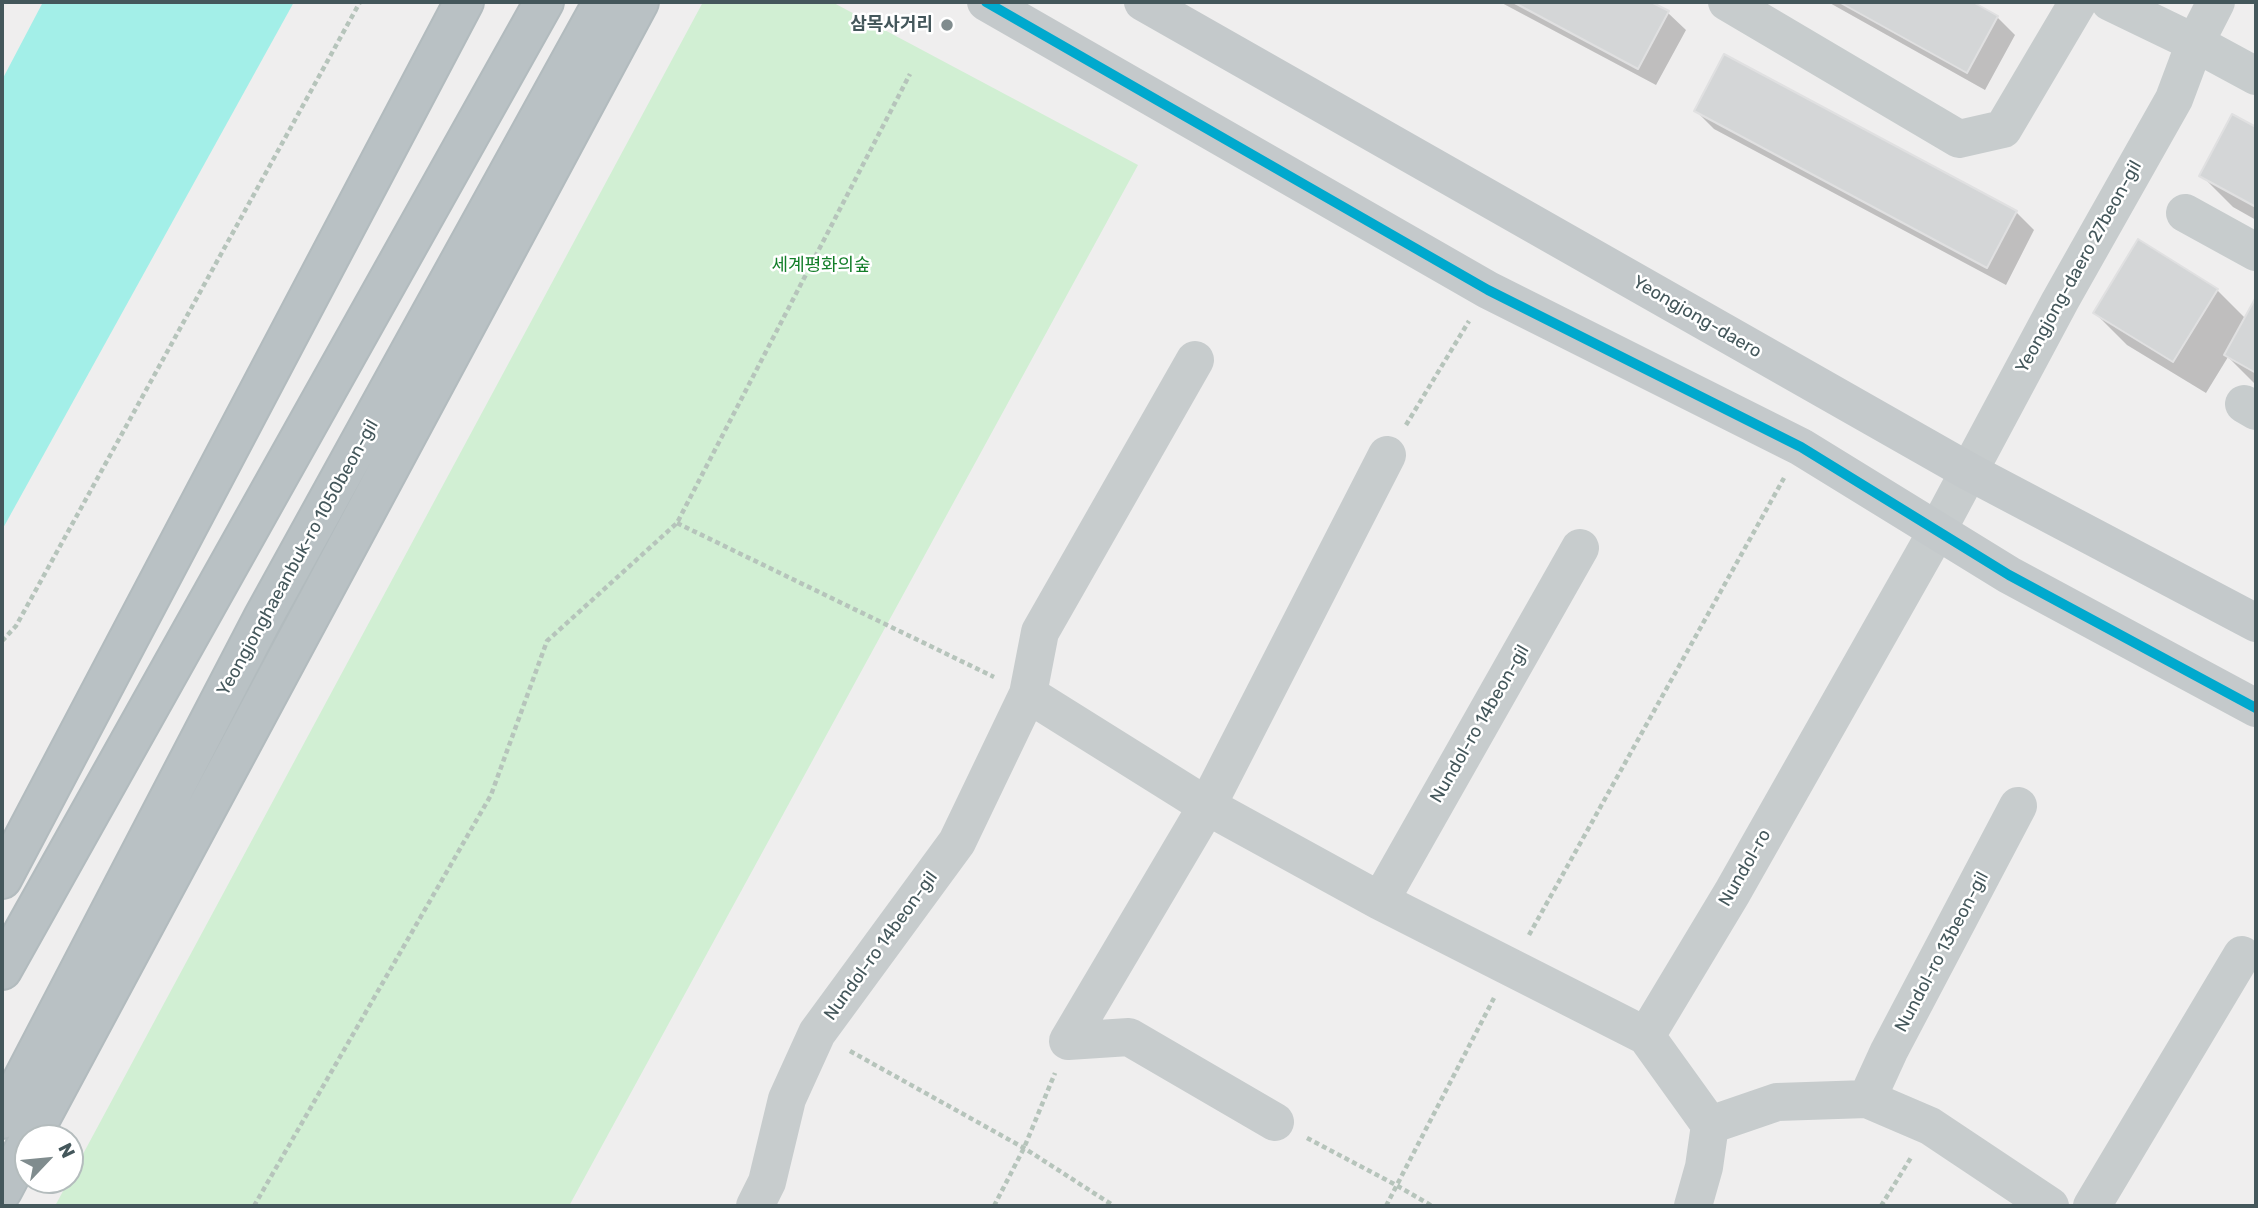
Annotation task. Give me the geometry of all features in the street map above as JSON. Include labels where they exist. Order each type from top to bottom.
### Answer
[{"type":"highway","points":[[2,879],[464,2]]},
{"type":"highway","points":[[2,970],[544,2]]},
{"type":"highway","name":"Yeongjonghaeanbuk-ro 1050beon-gil","points":[[2,1119],[263,618],[603,2]]},
{"type":"highway","points":[[38,1124],[639,2]]},
{"type":"highway","points":[[2,1191],[14,1168]]},
{"type":"main road","points":[[986,2],[1488,290],[1801,447],[2009,575],[2256,708]]},
{"type":"main road","name":"Yeongjong-daero","points":[[1143,2],[1968,471],[2256,623]]},
{"type":"street","points":[[1727,2],[1959,139],[2003,129],[2078,2]]},
{"type":"street","points":[[2110,2],[2256,76]]},
{"type":"street","name":"Yeongjong-daero 27beon-gil","points":[[1937,531],[2060,300],[2174,99],[2195,43],[2216,2]]},
{"type":"street","points":[[2185,212],[2256,252]]},
{"type":"street","name":"Nundol-ro 14beon-gil","points":[[755,1206],[767,1182],[786,1099],[817,1033],[957,842],[1028,694],[1040,632],[1195,360]]},
{"type":"street","points":[[1068,1041],[1207,806],[1387,455]]},
{"type":"street","name":"Nundol-ro","points":[[1646,1037],[1732,893],[1937,531]]},
{"type":"street","name":"Nundol-ro 14beon-gil","points":[[1380,901],[1580,548]]},
{"type":"street","points":[[1028,694],[1207,806],[1380,901],[1646,1037],[1710,1125],[1704,1167],[1693,1206]]},
{"type":"street","name":"Nundol-ro 13beon-gil","points":[[1867,1099],[1889,1051],[2018,806]]},
{"type":"street","points":[[2092,1206],[2242,955]]},
{"type":"street","points":[[1068,1041],[1129,1037],[1275,1122]]},
{"type":"street","points":[[1710,1125],[1777,1102],[1867,1099],[1930,1126],[2050,1206]]},
{"type":"path","points":[[2,641],[16,626],[360,2]]},
{"type":"path","points":[[254,1206],[491,795],[547,641],[677,523],[910,74]]},
{"type":"path","points":[[1387,455],[1488,290]]},
{"type":"path","points":[[1386,1206],[1510,968],[1801,447]]},
{"type":"path","points":[[677,523],[1028,694]]},
{"type":"path","points":[[817,1033],[1024,1148],[1114,1206]]},
{"type":"path","points":[[994,1206],[1024,1148],[1068,1041]]},
{"type":"path","points":[[1275,1122],[1432,1206]]},
{"type":"path","points":[[1881,1206],[1930,1126]]},
{"type":"green space","name":"세계평화의숲","points":[[703,2],[832,2],[1138,165],[569,1206],[55,1206],[61,1194],[84,1194],[84,1152]]},
{"type":"water","points":[[43,2],[294,2],[2,530],[2,80]]},
{"type":"building","points":[[1513,2],[1651,2],[1669,11],[1638,69]]},
{"type":"building","points":[[1839,2],[1973,2],[1998,16],[1967,73]]},
{"type":"building","points":[[1724,54],[2017,211],[1987,268],[1694,111]]},
{"type":"building","points":[[2232,114],[2256,127],[2256,207],[2199,176]]},
{"type":"building","points":[[2138,239],[2218,289],[2173,362],[2093,313]]},
{"type":"building","points":[[2256,297],[2256,373],[2224,355]]},
{"type":"transit line","points":[[986,2],[1488,290],[1801,447],[2009,575],[2256,708]]},
{"type":"place","name":"삼목사거리","points":[[947,25]]}]
